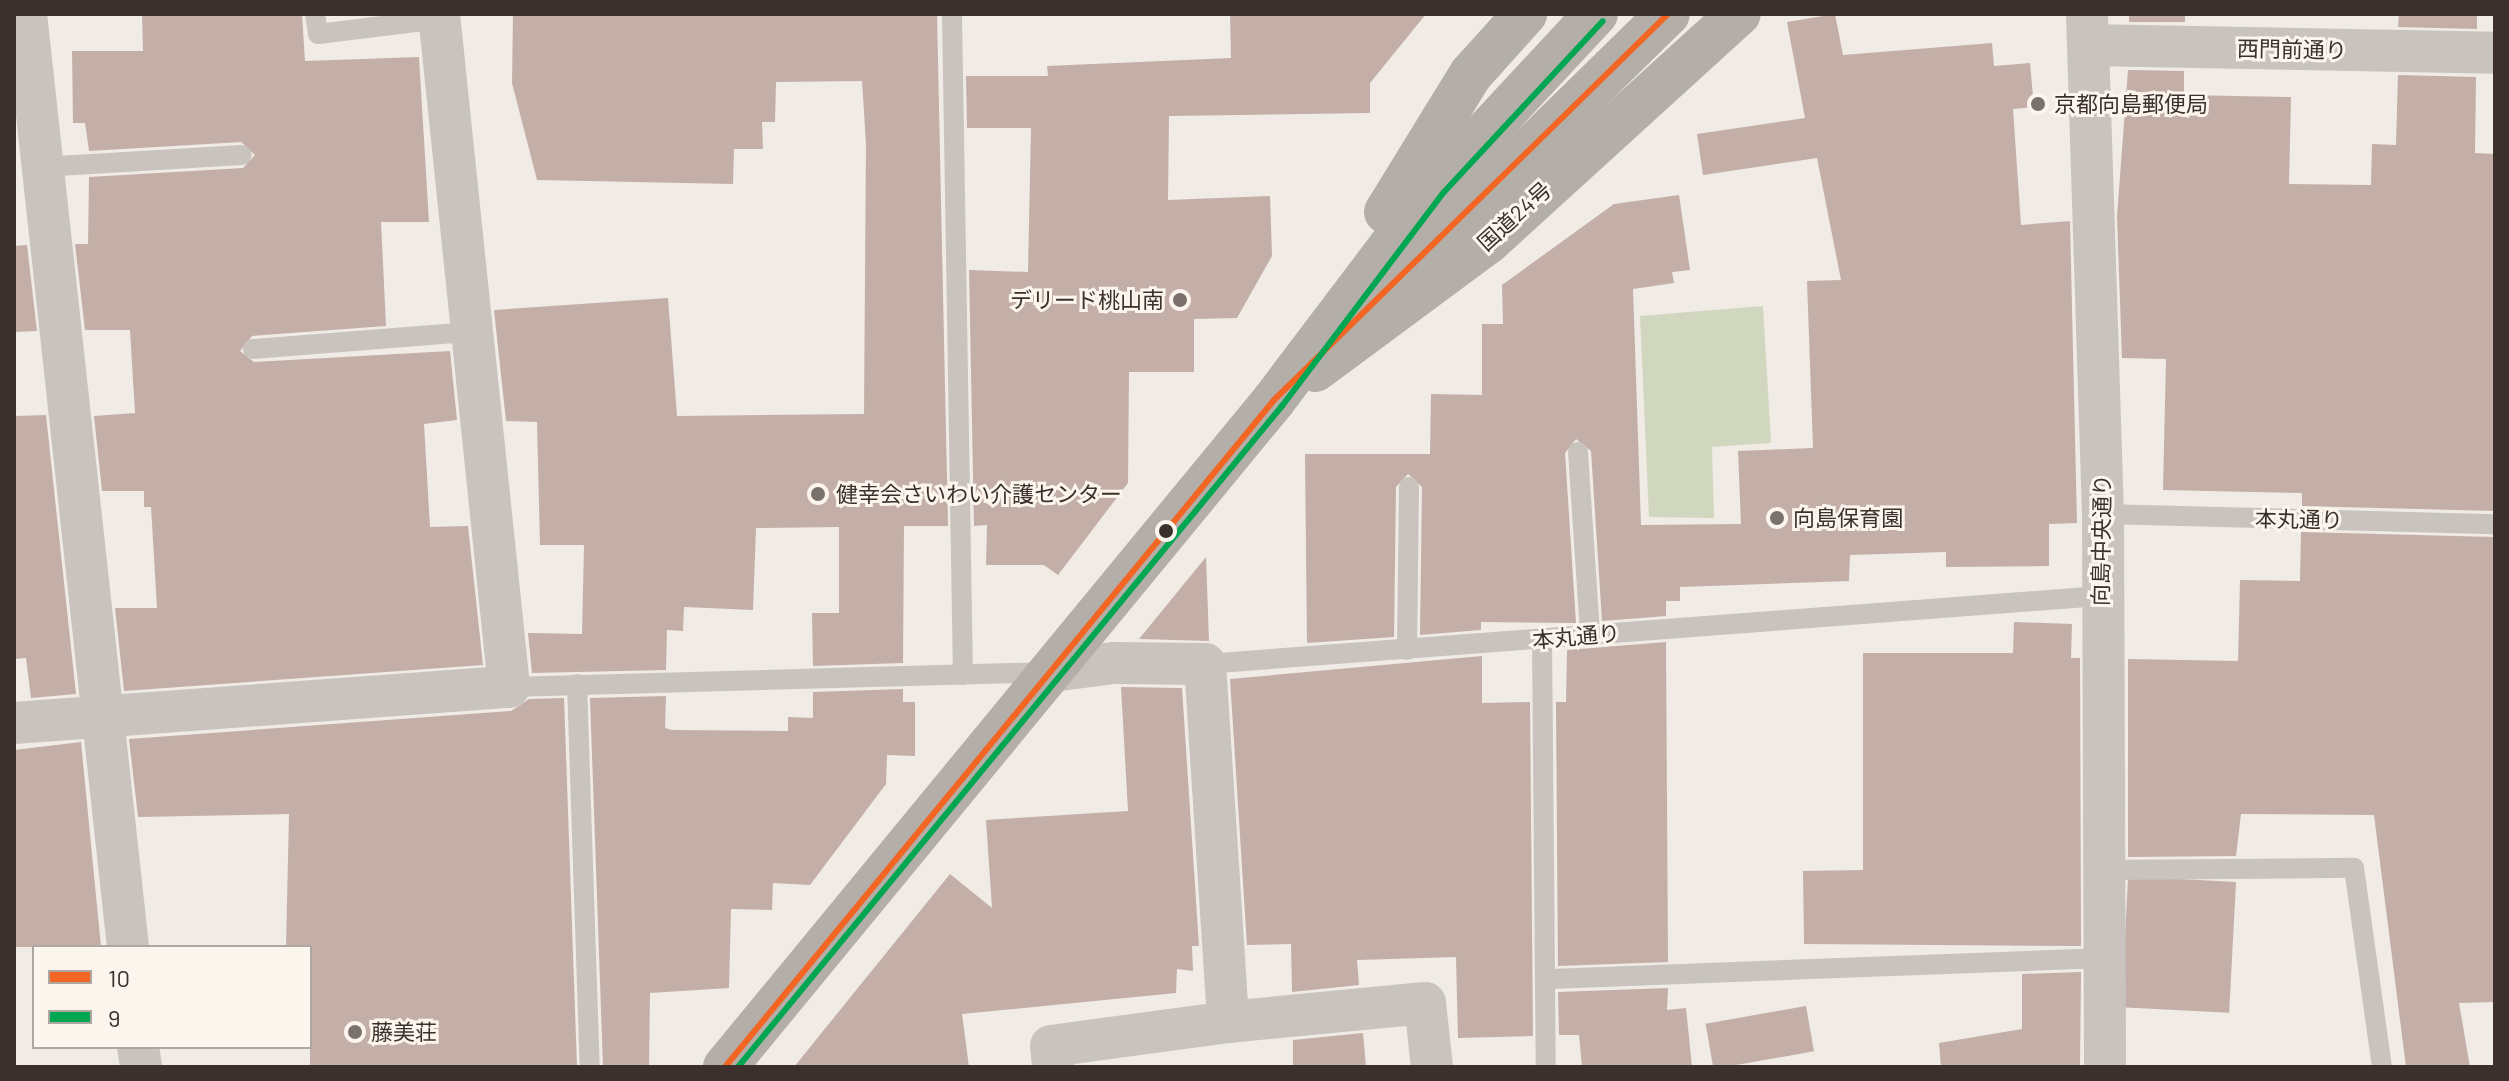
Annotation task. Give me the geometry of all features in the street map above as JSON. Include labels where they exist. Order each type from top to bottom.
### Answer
[{"type":"highway","name":"国道24号","points":[[1274,400],[1471,74],[1525,14]]},
{"type":"highway","name":"国道24号","points":[[725,1067],[1274,400],[1436,186],[1596,14]]},
{"type":"highway","name":"国道24号","points":[[1274,400],[1668,14]]},
{"type":"highway","name":"国道24号","points":[[1274,400],[1488,242],[1739,14]]},
{"type":"street","points":[[26,14],[34,187],[104,716],[128,945]]},
{"type":"street","points":[[14,723],[509,687],[439,17]]},
{"type":"street","name":"西門前通り","points":[[2088,30],[2495,53]]},
{"type":"street","name":"向島中央通り","points":[[2088,30],[2103,514],[2100,596],[2105,1067]]},
{"type":"street","name":"本丸通り","points":[[1052,671],[1114,663],[1205,664]]},
{"type":"street","points":[[1205,664],[1228,1022]]},
{"type":"street","points":[[1053,1067],[1051,1046],[1228,1022],[1425,1003],[1432,1067]]},
{"type":"lane","points":[[315,14],[318,34],[439,17]]},
{"type":"lane","points":[[952,14],[963,675]]},
{"type":"lane","points":[[34,187],[242,155]]},
{"type":"lane","points":[[253,349],[470,332]]},
{"type":"lane","points":[[1578,452],[1590,634]]},
{"type":"lane","points":[[1407,650],[1409,487]]},
{"type":"lane","name":"本丸通り","points":[[2103,514],[2495,524]]},
{"type":"lane","name":"本丸通り","points":[[1205,664],[2100,596]]},
{"type":"lane","points":[[1542,639],[1550,979],[1546,1067]]},
{"type":"lane","points":[[509,687],[1052,671]]},
{"type":"lane","points":[[577,684],[590,1067]]},
{"type":"lane","points":[[2103,870],[2354,868],[2382,1067]]},
{"type":"lane","points":[[1550,979],[2104,958]]},
{"type":"green space","points":[[1763,306],[1771,443],[1712,447],[1714,518],[1649,517],[1640,316]]},
{"type":"building","points":[[142,14],[302,14],[305,61],[419,57],[429,222],[381,222],[386,326],[252,336],[240,351],[254,362],[450,351],[457,420],[424,424],[430,527],[468,526],[483,665],[124,691],[115,608],[157,608],[151,507],[144,507],[144,491],[102,491],[94,416],[135,413],[130,330],[85,330],[75,244],[88,244],[89,177],[243,168],[255,155],[241,142],[89,151],[85,123],[73,123],[72,51],[143,51]]},
{"type":"building","points":[[513,14],[937,14],[948,526],[904,526],[903,663],[813,666],[812,613],[839,613],[839,527],[756,528],[753,610],[684,607],[683,631],[667,630],[666,670],[532,673],[528,633],[582,634],[584,545],[540,545],[537,422],[506,421],[494,310],[668,298],[677,416],[864,414],[866,144],[862,81],[776,82],[775,122],[762,122],[763,149],[734,149],[733,184],[537,180],[512,83]]},
{"type":"building","points":[[1230,14],[1426,14],[1370,83],[1370,113],[1169,116],[1168,200],[1270,196],[1272,256],[1237,318],[1194,319],[1194,372],[1129,372],[1128,483],[1058,575],[1044,565],[986,565],[987,525],[974,526],[969,270],[1028,272],[1031,128],[967,128],[966,76],[1048,76],[1047,66],[1231,58]]},
{"type":"building","points":[[1835,14],[1843,55],[1992,43],[1994,66],[2030,63],[2034,107],[2013,109],[2021,225],[2070,221],[2077,523],[2049,524],[2049,566],[1946,567],[1946,552],[1850,555],[1849,581],[1680,587],[1680,601],[1666,601],[1666,616],[1602,621],[1591,451],[1576,439],[1565,453],[1576,623],[1481,622],[1481,630],[1420,635],[1422,487],[1408,474],[1396,487],[1394,637],[1307,643],[1305,454],[1430,454],[1431,394],[1482,395],[1482,324],[1503,324],[1502,285],[1614,204],[1679,195],[1690,270],[1672,272],[1674,283],[1633,289],[1641,525],[1741,524],[1738,451],[1813,448],[1807,281],[1841,280],[1817,158],[1703,175],[1697,134],[1805,118],[1787,22]]},
{"type":"building","points":[[2129,14],[2185,14],[2185,22],[2129,22]]},
{"type":"building","points":[[2399,14],[2477,14],[2477,29],[2398,27]]},
{"type":"building","points":[[2128,70],[2184,71],[2184,95],[2291,97],[2289,184],[2371,185],[2372,144],[2396,145],[2398,75],[2476,77],[2475,153],[2495,154],[2495,511],[2302,506],[2302,493],[2163,490],[2166,359],[2122,358],[2117,216]]},
{"type":"building","points":[[27,245],[37,331],[14,332],[14,246]]},
{"type":"building","points":[[46,415],[76,694],[31,698],[26,658],[14,659],[14,416]]},
{"type":"building","points":[[2301,532],[2495,537],[2495,1002],[2459,1003],[2470,1067],[2406,1067],[2374,815],[2241,814],[2236,856],[2128,857],[2128,659],[2238,661],[2240,580],[2300,581]]},
{"type":"building","points":[[1206,557],[1209,641],[1139,639]]},
{"type":"building","points":[[2014,622],[2072,624],[2071,658],[2080,658],[2081,946],[1804,944],[1803,871],[1863,870],[1863,653],[2013,653]]},
{"type":"building","points":[[1666,642],[1668,962],[1558,966],[1556,702],[1566,702],[1567,650]]},
{"type":"building","points":[[1482,656],[1482,703],[1530,702],[1533,1036],[1458,1038],[1456,957],[1357,960],[1359,985],[1292,992],[1291,944],[1247,945],[1230,679]]},
{"type":"building","points":[[1121,687],[1182,688],[1199,946],[1192,946],[1193,971],[1177,969],[1176,993],[962,1014],[969,1067],[794,1067],[950,874],[992,908],[986,820],[1128,811]]},
{"type":"building","points":[[903,689],[903,702],[915,702],[915,756],[887,755],[886,784],[810,885],[773,883],[772,910],[731,909],[729,988],[650,993],[649,1067],[603,1067],[590,698],[666,696],[665,728],[672,730],[788,731],[788,717],[813,718],[813,692]]},
{"type":"building","points":[[564,698],[577,1067],[310,1067],[312,945],[286,945],[289,814],[138,817],[129,739],[511,711],[529,699]]},
{"type":"building","points":[[81,742],[101,945],[14,947],[14,750]]},
{"type":"building","points":[[2128,876],[2236,882],[2229,1013],[2121,1007]]},
{"type":"building","points":[[2081,972],[2080,1067],[1941,1067],[1939,1043],[2022,1029],[2022,974]]},
{"type":"building","points":[[1668,988],[1667,1010],[1686,1008],[1692,1067],[1582,1067],[1579,1035],[1559,1035],[1558,992]]},
{"type":"building","points":[[1806,1006],[1814,1051],[1713,1067],[1706,1024]]},
{"type":"building","points":[[1363,1033],[1366,1067],[1293,1067],[1293,1040]]},
{"type":"transit line","name":"10","points":[[725,1067],[1274,400],[1668,14]]},
{"type":"transit line","name":"9","points":[[738,1067],[1282,406],[1444,192],[1603,21]]},
{"type":"place","name":"京都向島郵便局","points":[[2038,104]]},
{"type":"place","name":"デリード桃山南","points":[[1180,300]]},
{"type":"place","name":"健幸会さいわい介護センター","points":[[818,494]]},
{"type":"place","name":"向島保育園","points":[[1777,518]]},
{"type":"place","name":"藤美荘","points":[[355,1032]]}]
